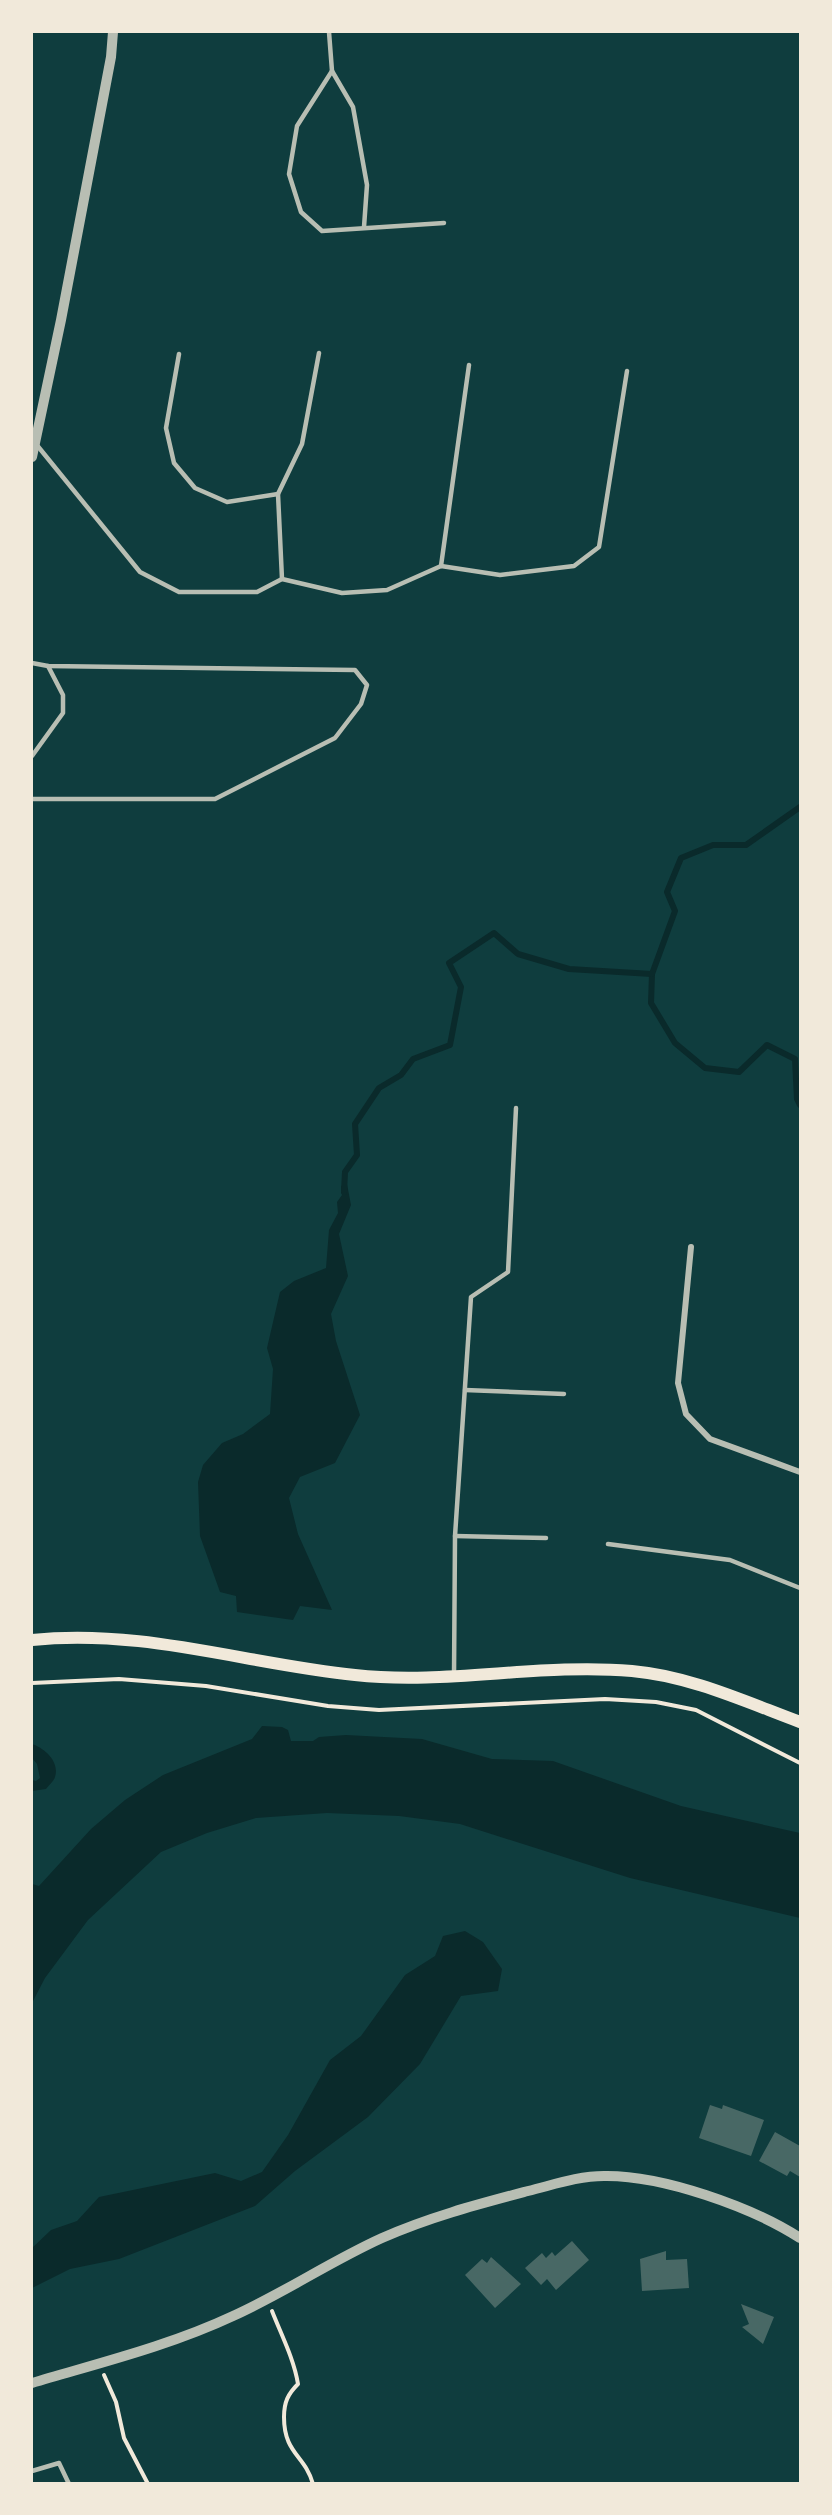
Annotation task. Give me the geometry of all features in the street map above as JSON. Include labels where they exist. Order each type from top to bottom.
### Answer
[{"type":"main road","points":[[32,1640],[89,1637],[130,1640],[355,1675],[399,1678],[566,1668],[661,1674],[687,1681],[801,1722]]},
{"type":"street","points":[[32,457],[68,286],[111,57],[112,32]]},
{"type":"street","points":[[691,1247],[678,1383],[686,1414],[710,1439],[801,1472]]},
{"type":"street","points":[[32,2383],[199,2331],[268,2300],[373,2243],[416,2224],[472,2206],[595,2176],[645,2181],[700,2194],[757,2216],[801,2238]]},
{"type":"lane","points":[[329,32],[332,71],[353,107],[367,185],[364,227]]},
{"type":"lane","points":[[332,71],[297,126],[290,174],[301,212],[322,231],[444,223]]},
{"type":"lane","points":[[282,579],[278,494],[302,444],[319,352]]},
{"type":"lane","points":[[178,354],[166,428],[174,463],[195,488],[226,502],[278,494]]},
{"type":"lane","points":[[441,566],[470,365]]},
{"type":"lane","points":[[35,444],[140,572],[178,592],[257,592],[282,579],[342,593],[387,590],[441,566],[500,575],[574,566],[599,547],[627,370]]},
{"type":"lane","points":[[32,663],[48,666],[355,670],[367,685],[361,704],[335,738],[215,799],[32,799]]},
{"type":"lane","points":[[32,756],[63,713],[63,695],[48,666]]},
{"type":"lane","points":[[454,1676],[455,1536],[471,1297],[507,1272],[516,1108]]},
{"type":"lane","points":[[465,1390],[564,1394]]},
{"type":"lane","points":[[455,1536],[546,1538]]},
{"type":"lane","points":[[608,1544],[730,1560],[801,1588]]},
{"type":"lane","points":[[32,2471],[59,2463],[69,2484]]},
{"type":"path","points":[[32,1683],[130,1680],[206,1686],[328,1706],[379,1710],[605,1699],[656,1702],[696,1710],[801,1764]]},
{"type":"path","points":[[268,2300],[289,2356],[296,2367],[298,2384],[289,2393],[284,2406],[285,2438],[310,2473],[314,2484]]},
{"type":"path","points":[[99,2363],[116,2402],[124,2438],[148,2484]]},
{"type":"water","points":[[347,1184],[351,1205],[339,1234],[348,1276],[331,1314],[336,1341],[360,1415],[335,1463],[300,1477],[289,1498],[298,1534],[332,1610],[300,1606],[293,1620],[237,1612],[236,1596],[220,1592],[200,1536],[198,1482],[203,1465],[222,1443],[243,1434],[270,1414],[273,1369],[267,1348],[280,1292],[294,1281],[326,1268],[329,1230],[338,1213],[337,1202],[342,1195],[341,1186]]},
{"type":"water","points":[[262,1726],[282,1727],[288,1730],[291,1741],[313,1741],[319,1737],[346,1735],[422,1739],[492,1759],[553,1761],[681,1806],[800,1833],[800,1918],[630,1878],[460,1824],[399,1816],[327,1813],[256,1818],[207,1833],[161,1852],[88,1920],[45,1978],[32,2003],[32,1884],[39,1886],[91,1829],[125,1800],[163,1775],[252,1739]]},
{"type":"water","points":[[32,1744],[46,1752],[55,1766],[54,1778],[46,1789],[32,1791],[32,1780],[36,1781],[40,1778],[37,1764],[32,1758]]},
{"type":"water","points":[[465,1931],[483,1942],[502,1969],[498,1991],[461,1996],[420,2064],[368,2117],[295,2171],[255,2206],[119,2259],[70,2269],[32,2288],[32,2248],[51,2230],[77,2221],[99,2197],[215,2173],[241,2181],[262,2172],[288,2135],[330,2060],[361,2036],[405,1975],[435,1956],[443,1936]]},
{"type":"building","points":[[710,2105],[722,2109],[723,2105],[764,2120],[751,2156],[699,2138]]},
{"type":"building","points":[[775,2132],[800,2146],[800,2177],[790,2171],[787,2176],[759,2161]]},
{"type":"building","points":[[572,2241],[589,2260],[556,2290],[547,2279],[541,2285],[525,2268],[542,2253],[546,2258],[552,2252],[555,2256]]},
{"type":"building","points":[[666,2251],[666,2260],[687,2259],[689,2288],[642,2291],[640,2259]]},
{"type":"building","points":[[491,2257],[521,2284],[495,2308],[465,2275],[482,2259],[487,2263]]},
{"type":"building","points":[[741,2304],[774,2317],[763,2344],[742,2327],[749,2324]]},
{"type":"waterway","points":[[344,1192],[345,1172],[357,1155],[355,1124],[379,1088],[401,1075],[413,1059],[450,1045],[461,987],[449,963],[494,933],[518,954],[569,969],[652,974],[675,911],[667,892],[681,858],[713,845],[746,845],[800,807]]},
{"type":"waterway","points":[[652,974],[651,1003],[675,1043],[705,1068],[739,1072],[767,1045],[795,1059],[797,1099],[800,1105]]}]
